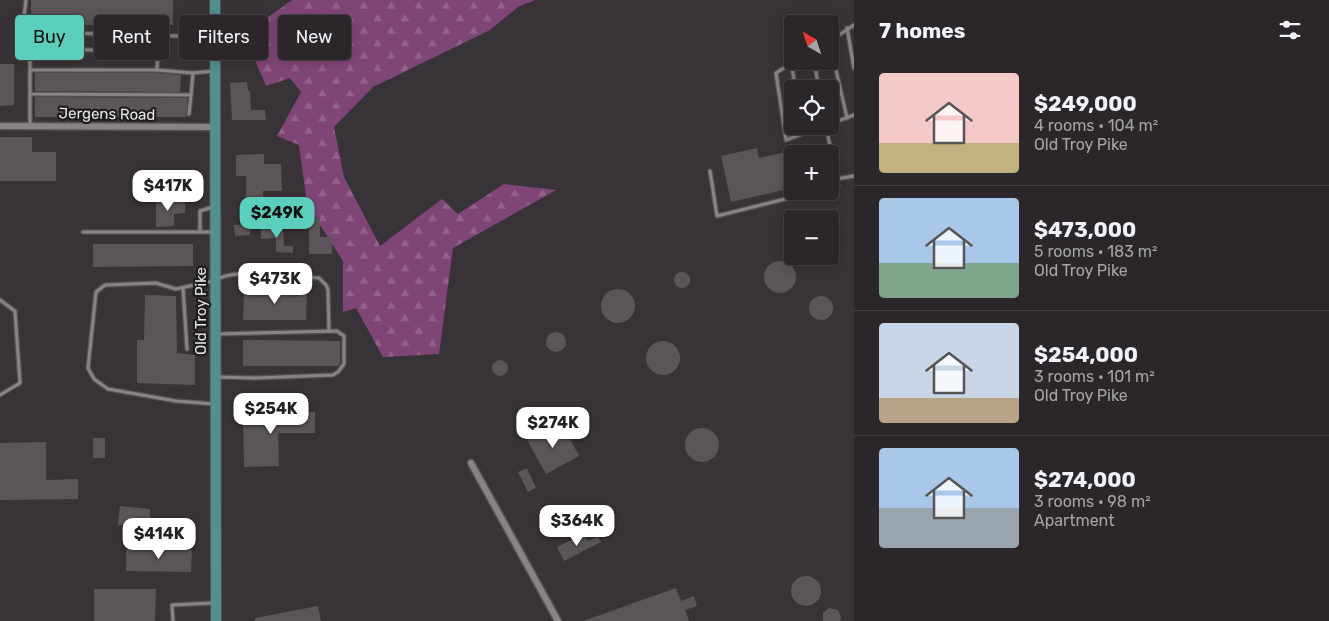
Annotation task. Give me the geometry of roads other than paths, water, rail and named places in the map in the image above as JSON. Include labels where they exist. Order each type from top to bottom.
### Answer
[{"type":"main road","name":"Old Troy Pike","points":[[215,0],[215,15]]},
{"type":"main road","name":"Old Troy Pike","points":[[214,60],[217,377],[216,621]]},
{"type":"street","name":"Jergens Road","points":[[0,126],[214,127]]},
{"type":"street","points":[[471,463],[558,621]]},
{"type":"lane","points":[[26,0],[23,25],[31,32],[179,36]]},
{"type":"lane","points":[[839,35],[854,25]]},
{"type":"lane","points":[[847,28],[854,68]]},
{"type":"lane","points":[[30,126],[30,49],[158,51],[157,70]]},
{"type":"lane","points":[[784,68],[776,73],[784,127]]},
{"type":"lane","points":[[30,70],[157,70],[193,73],[214,71]]},
{"type":"lane","points":[[836,70],[847,118]]},
{"type":"lane","points":[[189,114],[193,73]]},
{"type":"lane","points":[[30,94],[191,95]]},
{"type":"lane","points":[[839,121],[854,115]]},
{"type":"lane","points":[[785,135],[786,140],[800,135]]},
{"type":"lane","points":[[710,171],[717,216],[784,199]]},
{"type":"lane","points":[[839,178],[854,176]]},
{"type":"lane","points":[[200,232],[200,211],[215,206]]},
{"type":"lane","points":[[83,232],[216,232]]},
{"type":"lane","points":[[217,405],[176,401],[108,389],[94,379],[88,368],[96,292],[106,285],[156,284],[176,289],[184,288],[216,280],[225,275],[250,274],[319,278],[326,284],[328,290],[329,331]]},
{"type":"lane","points":[[184,288],[187,349]]},
{"type":"lane","points":[[0,300],[15,311],[20,383],[0,395]]},
{"type":"lane","points":[[216,334],[337,331],[344,336],[344,364],[338,372],[333,374],[255,378],[217,377]]},
{"type":"lane","points":[[173,621],[172,605],[216,602]]}]
